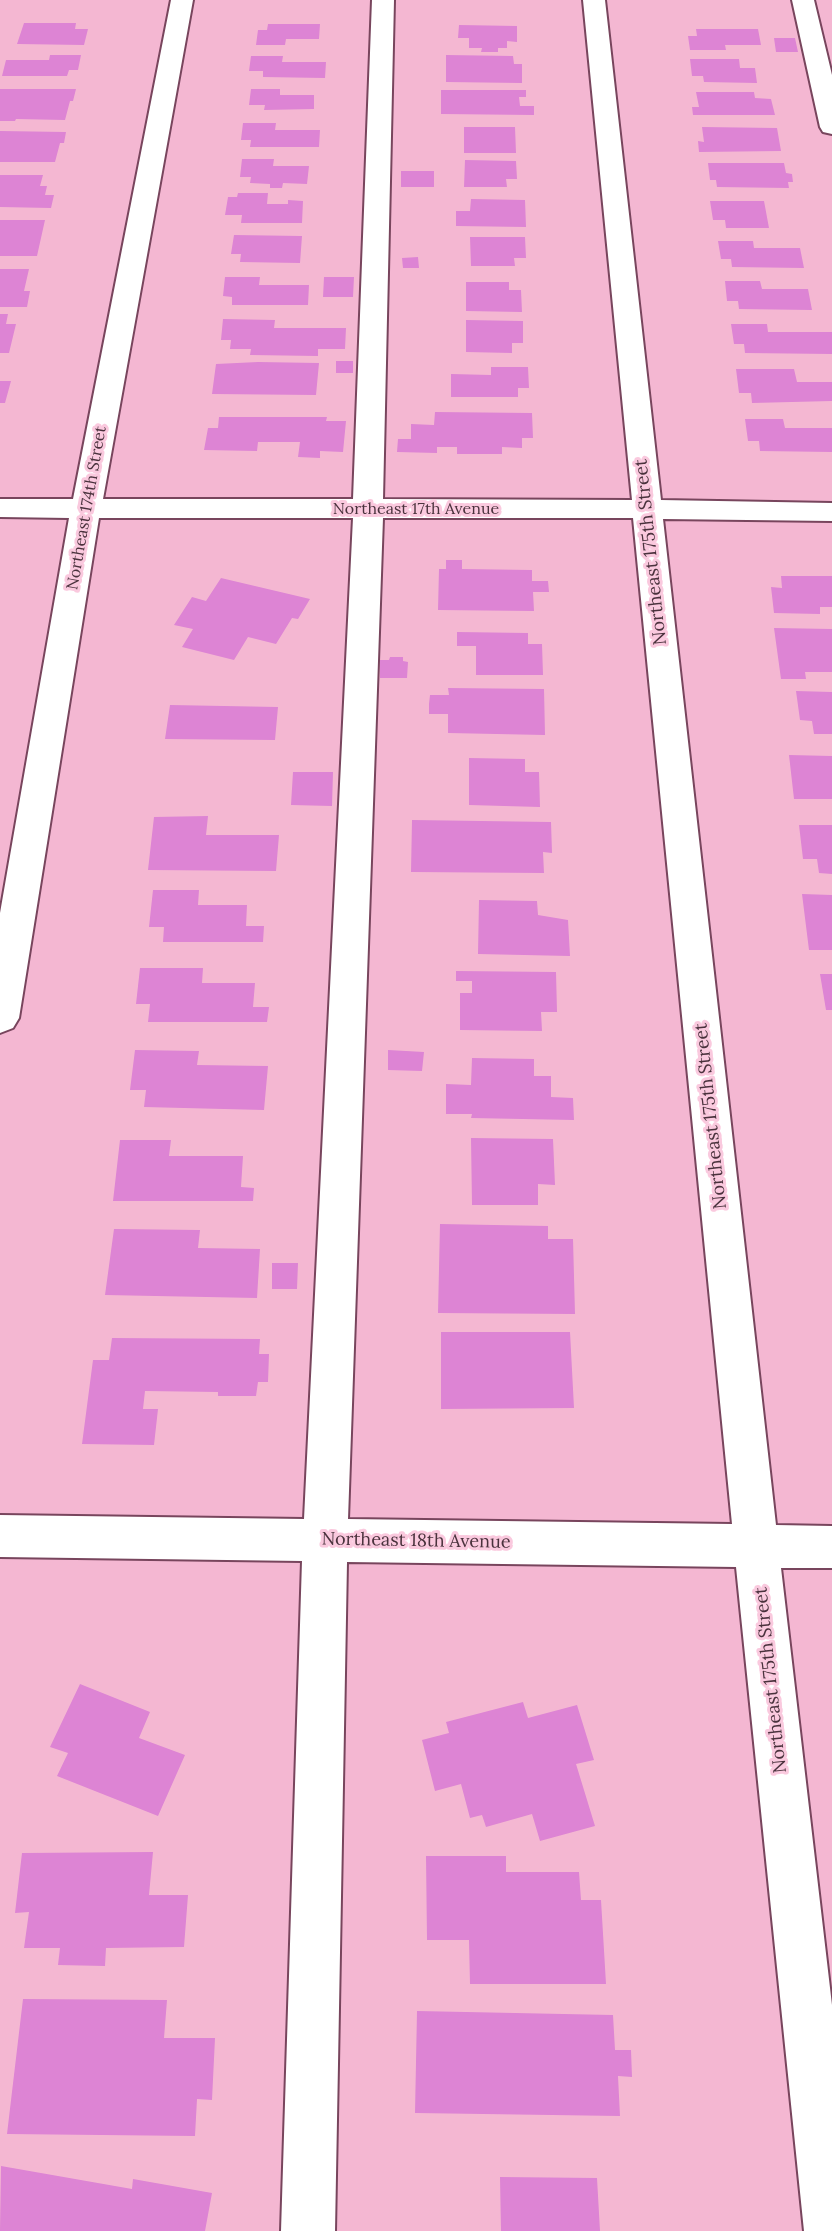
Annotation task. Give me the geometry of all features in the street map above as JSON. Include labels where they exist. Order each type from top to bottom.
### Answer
[{"type":"street","name":"Northeast 174th Street","points":[[0,1018],[86,508],[182,0]]},
{"type":"street","points":[[308,2231],[325,1540],[368,509],[383,0]]},
{"type":"street","name":"Northeast 175th Street","points":[[594,0],[756,1545],[831,2231]]},
{"type":"street","points":[[803,0],[832,127]]},
{"type":"street","name":"Northeast 17th Avenue","points":[[0,508],[646,509],[832,512]]},
{"type":"street","name":"Northeast 18th Avenue","points":[[0,1536],[832,1547]]},
{"type":"building","points":[[24,23],[76,23],[75,29],[88,29],[84,45],[17,44]]},
{"type":"building","points":[[268,24],[320,24],[319,39],[286,39],[285,45],[256,45],[258,30],[267,30]]},
{"type":"building","points":[[459,25],[517,26],[517,42],[507,41],[507,48],[498,48],[498,52],[481,52],[482,48],[469,48],[469,38],[458,38]]},
{"type":"building","points":[[696,29],[758,29],[761,45],[725,45],[726,50],[690,50],[688,36],[697,36]]},
{"type":"building","points":[[774,38],[795,38],[798,52],[776,52]]},
{"type":"building","points":[[50,55],[81,55],[78,70],[69,70],[67,76],[2,76],[6,60],[49,60]]},
{"type":"building","points":[[446,55],[513,56],[514,64],[522,64],[522,83],[446,82]]},
{"type":"building","points":[[251,56],[283,56],[282,62],[326,62],[325,78],[263,77],[263,71],[249,71]]},
{"type":"building","points":[[690,59],[739,59],[740,68],[755,68],[757,83],[704,82],[703,76],[692,76]]},
{"type":"building","points":[[0,89],[76,89],[65,120],[0,121]]},
{"type":"building","points":[[251,89],[280,89],[280,95],[314,95],[314,109],[264,110],[265,105],[249,105]]},
{"type":"building","points":[[441,90],[526,90],[526,97],[519,97],[520,106],[534,106],[534,115],[441,114]]},
{"type":"building","points":[[696,92],[754,92],[755,98],[771,99],[775,115],[693,115],[692,107],[699,107]]},
{"type":"building","points":[[243,123],[276,123],[275,130],[320,130],[319,147],[250,147],[251,140],[241,140]]},
{"type":"building","points":[[464,127],[515,127],[516,153],[464,153]]},
{"type":"building","points":[[702,127],[777,128],[781,151],[699,152],[698,141],[704,142]]},
{"type":"building","points":[[0,131],[66,132],[55,162],[0,162]]},
{"type":"building","points":[[242,159],[274,159],[273,166],[309,166],[307,184],[283,183],[282,188],[270,188],[270,184],[250,183],[251,177],[240,177]]},
{"type":"building","points":[[465,160],[516,161],[517,179],[506,179],[507,187],[464,187]]},
{"type":"building","points":[[708,163],[784,163],[786,173],[792,174],[793,182],[788,182],[789,188],[717,187],[716,180],[710,180]]},
{"type":"building","points":[[401,171],[434,171],[434,187],[401,187]]},
{"type":"building","points":[[0,175],[43,175],[40,186],[47,186],[45,195],[54,195],[51,208],[0,207]]},
{"type":"building","points":[[238,193],[268,193],[267,204],[288,204],[288,200],[303,201],[302,223],[241,223],[242,215],[225,215],[228,197],[237,197]]},
{"type":"building","points":[[471,199],[525,200],[526,227],[456,226],[456,211],[470,211]]},
{"type":"building","points":[[710,201],[764,201],[769,228],[726,228],[725,220],[713,220]]},
{"type":"building","points":[[0,220],[45,220],[37,256],[0,256]]},
{"type":"building","points":[[234,235],[302,236],[300,263],[240,262],[241,254],[231,254]]},
{"type":"building","points":[[470,237],[525,237],[526,258],[514,258],[515,266],[471,266]]},
{"type":"building","points":[[718,241],[753,241],[754,248],[800,248],[804,268],[732,267],[731,259],[721,259]]},
{"type":"building","points":[[418,257],[419,268],[403,268],[402,258]]},
{"type":"building","points":[[0,269],[29,269],[24,291],[30,291],[27,307],[0,307]]},
{"type":"building","points":[[225,277],[260,277],[259,285],[309,285],[308,305],[232,305],[232,297],[223,296]]},
{"type":"building","points":[[324,277],[354,277],[353,297],[323,297]]},
{"type":"building","points":[[725,281],[760,281],[762,289],[808,289],[812,310],[739,309],[738,301],[727,301]]},
{"type":"building","points":[[466,282],[509,282],[509,290],[521,290],[522,312],[466,311]]},
{"type":"building","points":[[0,314],[8,314],[6,324],[16,324],[9,353],[0,353]]},
{"type":"building","points":[[223,319],[275,320],[274,328],[346,328],[345,349],[318,349],[318,356],[250,355],[251,349],[230,349],[231,340],[221,340]]},
{"type":"building","points":[[466,320],[523,321],[523,343],[512,343],[512,353],[466,352]]},
{"type":"building","points":[[731,324],[767,324],[768,332],[832,332],[832,354],[745,353],[744,344],[734,344]]},
{"type":"building","points":[[336,361],[353,361],[353,373],[336,373]]},
{"type":"building","points":[[319,363],[316,395],[212,394],[216,364]]},
{"type":"building","points":[[491,367],[528,367],[529,388],[518,388],[518,397],[451,397],[451,374],[491,375]]},
{"type":"building","points":[[736,369],[794,369],[797,382],[832,382],[832,401],[752,403],[751,393],[739,393]]},
{"type":"building","points":[[0,381],[11,381],[5,403],[0,403]]},
{"type":"building","points":[[435,412],[532,413],[533,438],[522,438],[522,448],[502,447],[502,454],[457,454],[457,447],[437,447],[437,453],[397,452],[398,439],[411,439],[411,424],[434,425]]},
{"type":"building","points":[[219,417],[327,417],[326,421],[346,421],[343,452],[320,451],[320,458],[298,457],[300,442],[258,442],[257,451],[204,450],[208,428],[218,428]]},
{"type":"building","points":[[745,419],[783,419],[785,428],[832,428],[832,452],[760,451],[759,441],[748,441]]},
{"type":"building","points":[[446,560],[462,560],[462,569],[532,570],[532,581],[548,581],[549,592],[533,592],[534,611],[438,610],[439,569],[446,569]]},
{"type":"building","points":[[781,576],[832,576],[832,607],[820,607],[820,614],[774,613],[771,587],[782,588]]},
{"type":"building","points":[[221,578],[310,599],[298,619],[292,618],[276,644],[248,637],[234,660],[182,647],[193,629],[174,625],[192,597],[206,601]]},
{"type":"building","points":[[774,628],[832,629],[832,672],[805,672],[806,679],[781,679]]},
{"type":"building","points":[[457,632],[528,633],[528,644],[542,644],[543,675],[476,675],[476,646],[457,646]]},
{"type":"building","points":[[390,657],[403,657],[403,661],[408,662],[407,678],[380,678],[380,660],[389,660]]},
{"type":"building","points":[[448,688],[544,689],[545,735],[448,733],[448,714],[429,714],[429,704],[430,695],[449,695]]},
{"type":"building","points":[[796,691],[832,692],[832,734],[814,734],[812,721],[800,720]]},
{"type":"building","points":[[170,705],[278,707],[275,740],[165,739]]},
{"type":"building","points":[[789,755],[832,756],[832,799],[794,799]]},
{"type":"building","points":[[469,758],[525,759],[525,772],[539,772],[540,807],[469,805]]},
{"type":"building","points":[[293,772],[333,772],[332,806],[291,805]]},
{"type":"building","points":[[208,816],[206,835],[279,835],[276,871],[148,870],[154,817]]},
{"type":"building","points":[[412,820],[551,822],[552,853],[543,852],[544,873],[411,872]]},
{"type":"building","points":[[799,825],[832,825],[832,874],[819,873],[817,859],[803,859]]},
{"type":"building","points":[[153,890],[199,890],[198,905],[247,905],[246,926],[264,926],[263,942],[163,942],[164,927],[149,927]]},
{"type":"building","points":[[802,894],[832,895],[832,950],[809,950]]},
{"type":"building","points":[[479,900],[537,901],[538,915],[568,920],[570,956],[478,954]]},
{"type":"building","points":[[140,968],[203,968],[202,983],[255,983],[253,1007],[269,1007],[267,1022],[148,1022],[150,1004],[136,1004]]},
{"type":"building","points":[[456,971],[556,972],[557,1012],[541,1012],[542,1031],[460,1030],[460,993],[472,993],[472,981],[456,981]]},
{"type":"building","points":[[820,974],[832,974],[832,1010],[826,1010]]},
{"type":"building","points":[[135,1050],[199,1051],[197,1065],[268,1066],[264,1110],[144,1107],[146,1090],[130,1090]]},
{"type":"building","points":[[388,1050],[424,1052],[422,1071],[388,1070]]},
{"type":"building","points":[[472,1058],[534,1059],[534,1076],[551,1076],[551,1097],[573,1098],[574,1120],[471,1118],[472,1114],[446,1114],[446,1084],[471,1085]]},
{"type":"building","points":[[471,1138],[553,1139],[555,1185],[538,1184],[538,1205],[472,1205]]},
{"type":"building","points":[[120,1140],[171,1140],[169,1156],[243,1156],[241,1187],[254,1188],[253,1201],[113,1201]]},
{"type":"building","points":[[440,1224],[548,1226],[548,1239],[573,1239],[575,1314],[438,1313]]},
{"type":"building","points":[[114,1229],[200,1230],[198,1248],[260,1249],[257,1298],[105,1295]]},
{"type":"building","points":[[272,1263],[298,1263],[297,1289],[272,1289]]},
{"type":"building","points":[[441,1332],[570,1332],[574,1408],[441,1409]]},
{"type":"building","points":[[112,1338],[260,1339],[259,1354],[269,1354],[268,1382],[258,1382],[256,1396],[218,1396],[218,1392],[145,1391],[143,1409],[158,1409],[154,1445],[82,1444],[93,1360],[109,1360]]},
{"type":"building","points":[[80,1684],[150,1712],[139,1738],[185,1755],[158,1816],[57,1776],[68,1753],[50,1747]]},
{"type":"building","points":[[523,1702],[528,1718],[577,1705],[594,1760],[576,1764],[595,1826],[540,1841],[532,1814],[486,1827],[482,1815],[470,1818],[461,1784],[435,1791],[422,1740],[449,1733],[446,1722]]},
{"type":"building","points":[[153,1852],[149,1895],[188,1895],[184,1947],[106,1948],[105,1966],[58,1965],[60,1948],[24,1948],[29,1912],[15,1913],[22,1853]]},
{"type":"building","points":[[426,1856],[506,1856],[506,1872],[579,1872],[581,1900],[601,1900],[606,1984],[470,1984],[469,1940],[427,1940]]},
{"type":"building","points":[[23,1999],[167,2000],[164,2038],[215,2038],[212,2100],[197,2099],[195,2136],[7,2134]]},
{"type":"building","points":[[417,2011],[613,2015],[615,2050],[631,2050],[632,2077],[618,2076],[620,2116],[415,2113]]},
{"type":"building","points":[[1,2166],[132,2189],[133,2179],[212,2193],[205,2231],[0,2231]]},
{"type":"building","points":[[500,2177],[597,2178],[600,2231],[501,2231]]}]
